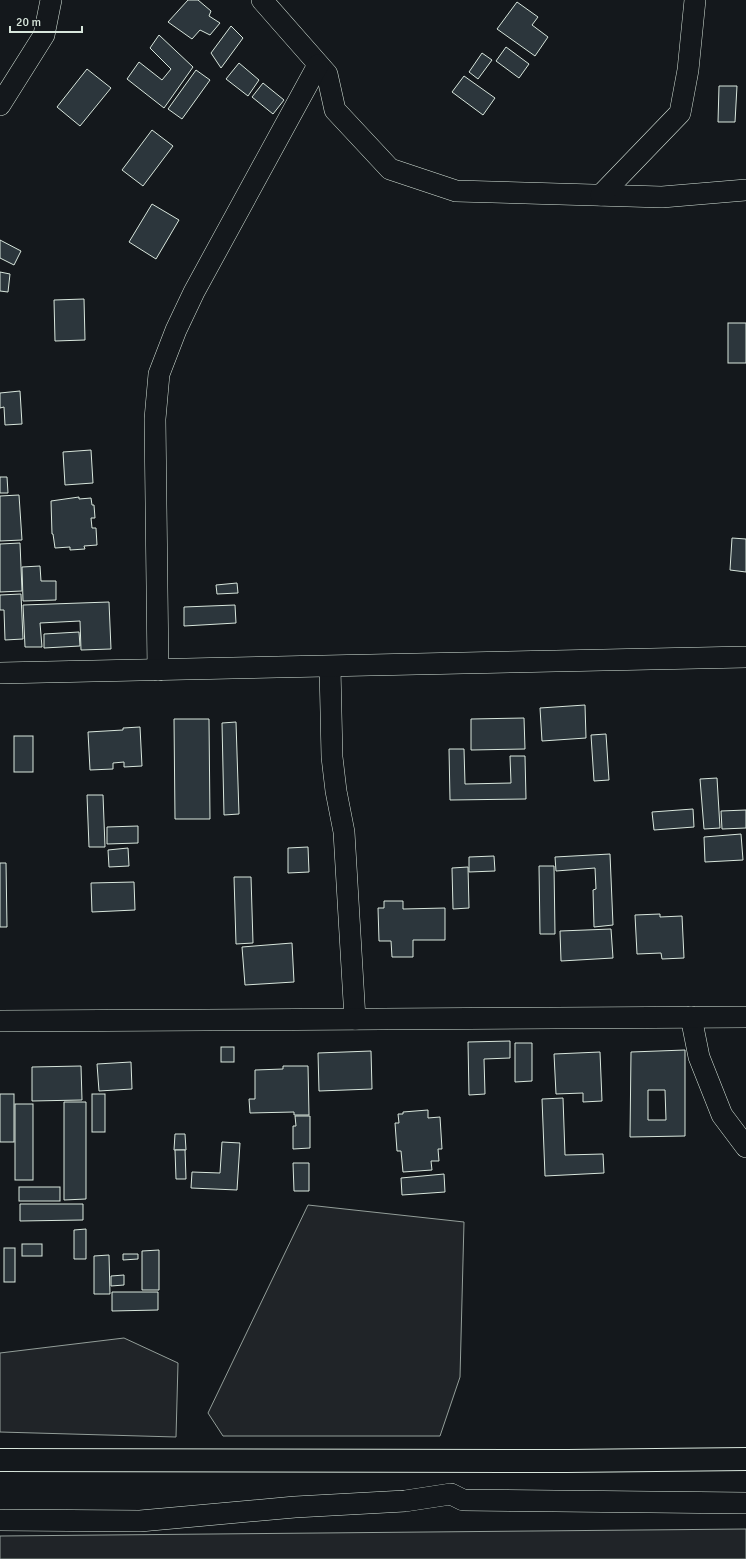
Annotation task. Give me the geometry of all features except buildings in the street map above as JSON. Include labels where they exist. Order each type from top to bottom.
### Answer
[{"type":"highway","points":[[0,1460],[567,1461],[746,1459]]},
{"type":"street","points":[[0,105],[44,35],[51,0]]},
{"type":"street","points":[[262,0],[327,74],[335,110],[390,169],[456,191],[662,196],[746,190]]},
{"type":"street","points":[[601,195],[680,113],[688,70],[695,0]]},
{"type":"street","points":[[158,670],[155,426],[160,374],[176,330],[194,292],[318,64]]},
{"type":"street","points":[[0,673],[746,657]]},
{"type":"street","points":[[330,667],[332,757],[336,791],[344,832],[355,1019]]},
{"type":"street","points":[[691,1017],[699,1057],[722,1115],[746,1147]]},
{"type":"street","points":[[0,1021],[746,1017]]},
{"type":"street","points":[[0,1520],[140,1521],[295,1507],[405,1501],[451,1494],[463,1500],[746,1503]]},
{"type":"shaded area","points":[[308,1205],[464,1222],[460,1377],[440,1436],[223,1436],[208,1413]]},
{"type":"shaded area","points":[[124,1338],[178,1363],[176,1437],[0,1432],[0,1353]]},
{"type":"shaded area","points":[[746,1529],[746,1559],[0,1559],[0,1536]]}]
